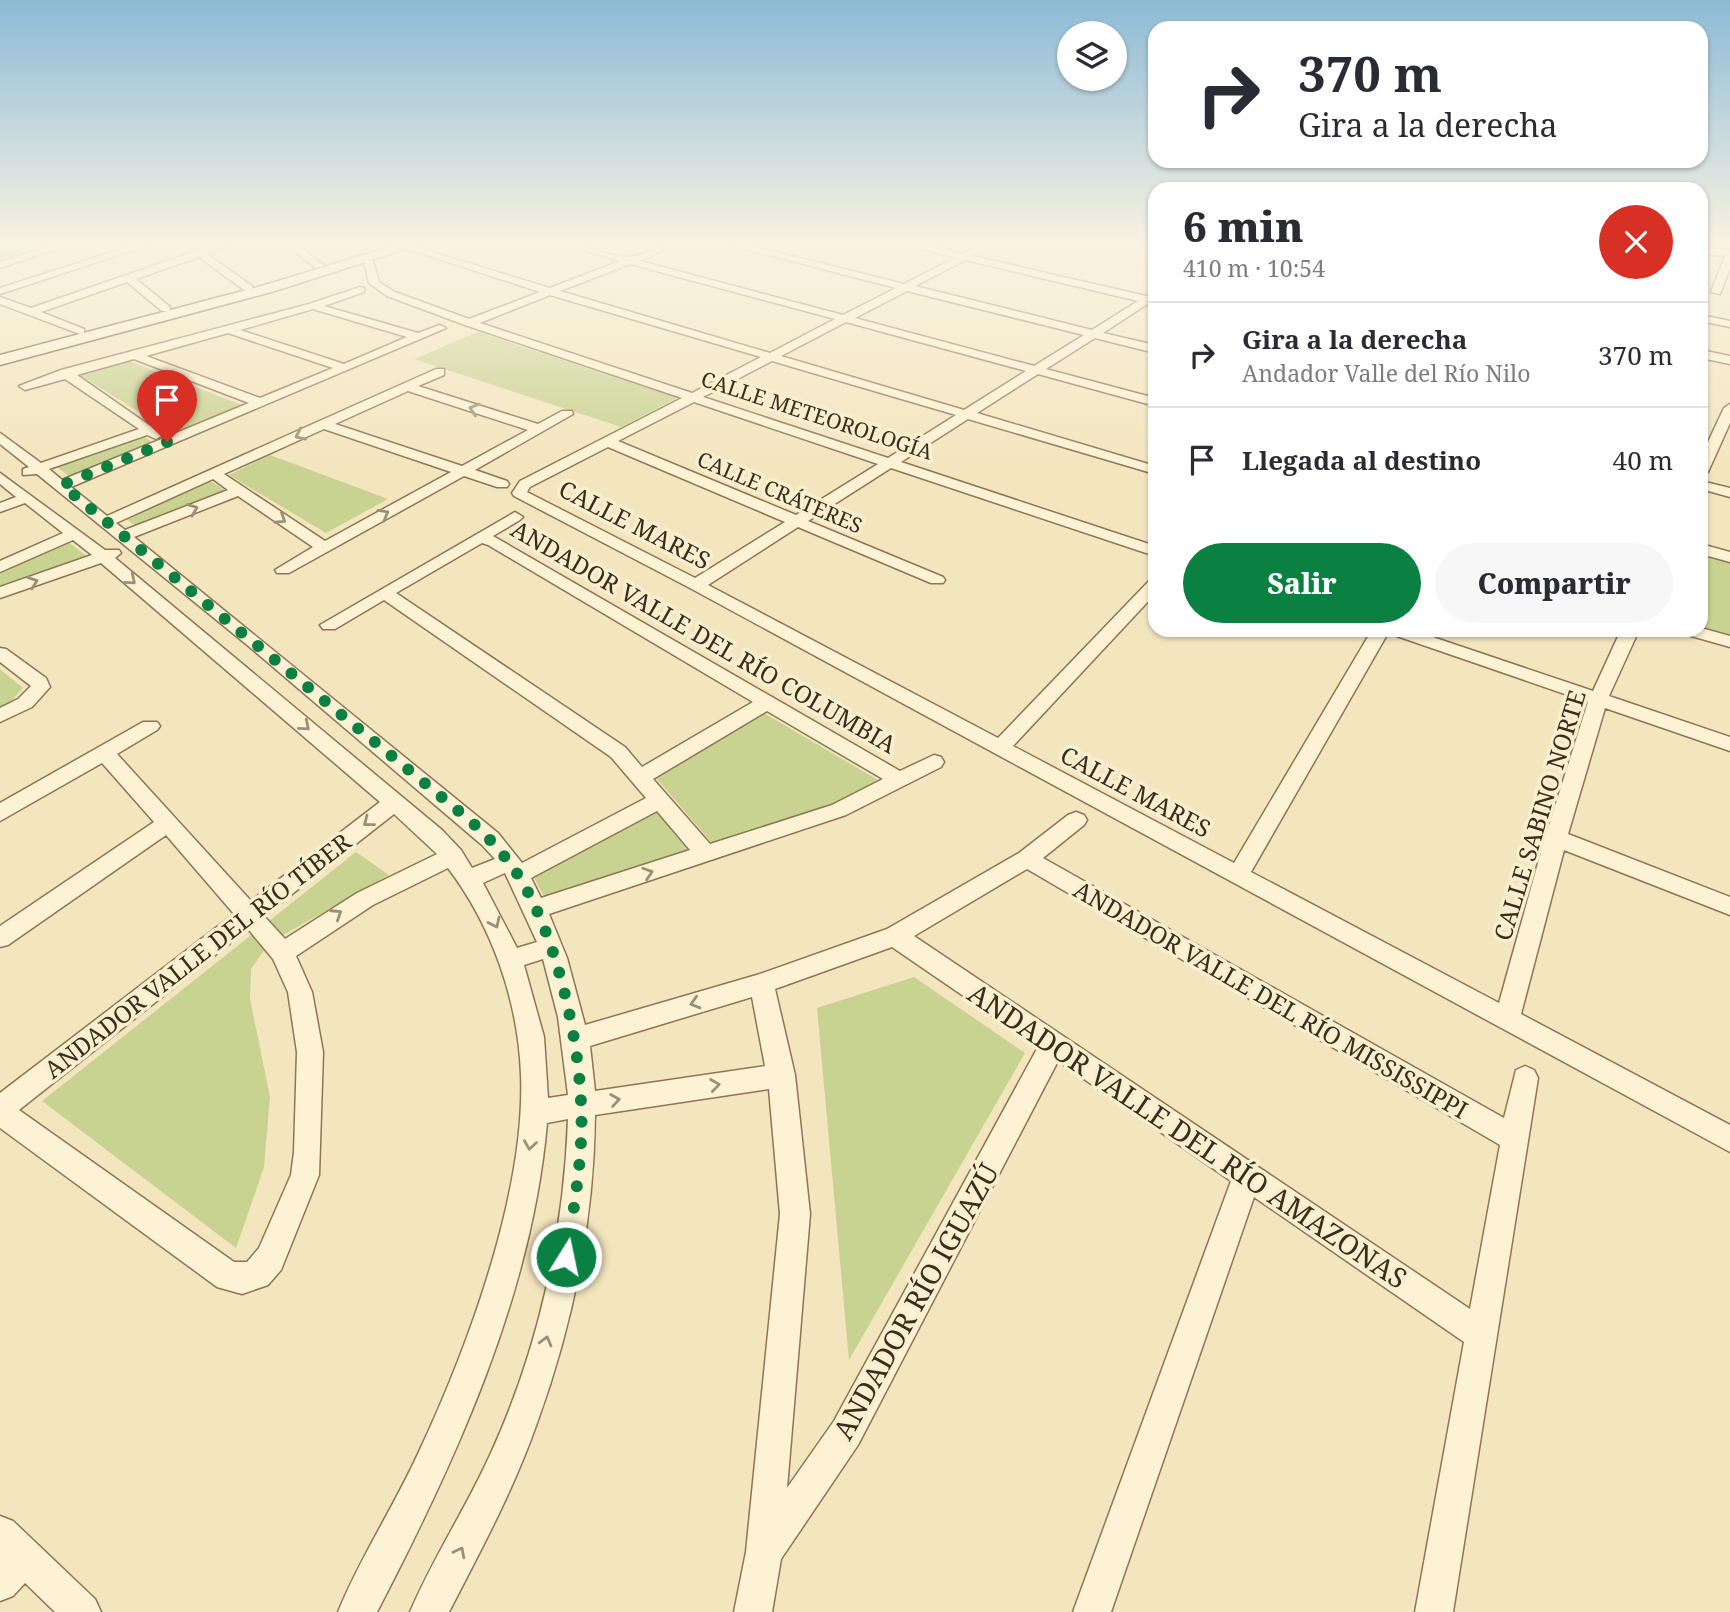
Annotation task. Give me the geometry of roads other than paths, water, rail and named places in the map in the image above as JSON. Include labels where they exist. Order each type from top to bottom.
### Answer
[{"type":"street","points":[[46,318],[80,331]]},
{"type":"street","points":[[0,353],[130,318]]},
{"type":"street","points":[[0,359],[155,318]]},
{"type":"street","points":[[25,386],[270,318]]},
{"type":"street","points":[[354,318],[418,337]]},
{"type":"street","name":"CALLE METEOROLOGÍA","points":[[457,318],[1148,549]]},
{"type":"street","points":[[469,323],[482,318]]},
{"type":"street","points":[[640,318],[1148,468]]},
{"type":"street","points":[[1031,318],[1148,347]]},
{"type":"street","points":[[696,585],[1120,318]]},
{"type":"street","points":[[511,487],[525,484],[845,319],[1148,400]]},
{"type":"street","points":[[1708,319],[1730,324]]},
{"type":"street","points":[[62,485],[440,328]]},
{"type":"street","points":[[229,330],[345,368]]},
{"type":"street","points":[[132,355],[262,402]]},
{"type":"street","points":[[1708,355],[1730,360]]},
{"type":"street","points":[[107,522],[440,372]]},
{"type":"street","points":[[65,373],[167,442]]},
{"type":"street","points":[[407,387],[539,429]]},
{"type":"street","points":[[1708,460],[1724,434],[1730,408]]},
{"type":"street","points":[[283,570],[567,414]]},
{"type":"street","name":"CALLE MARES","points":[[323,425],[511,487],[522,496],[696,585],[1730,1139]]},
{"type":"street","points":[[149,430],[38,468],[7,490],[104,557],[395,802],[453,856],[498,927],[529,1034],[534,1112],[525,1180],[509,1250],[459,1405],[397,1537],[357,1612]]},
{"type":"street","points":[[0,436],[252,640],[490,839],[514,869],[535,909],[550,947],[565,994],[582,1105],[575,1204],[561,1283],[538,1371],[504,1464],[429,1612]]},
{"type":"street","name":"CALLE CRÁTERES","points":[[607,442],[937,580]]},
{"type":"street","points":[[214,474],[324,547]]},
{"type":"street","points":[[1708,487],[1730,493]]},
{"type":"street","points":[[0,593],[104,557],[129,541],[239,491]]},
{"type":"street","points":[[329,625],[516,517]]},
{"type":"street","points":[[0,567],[74,534]]},
{"type":"street","name":"ANDADOR VALLE DEL RÍO COLUMBIA","points":[[482,537],[495,542],[900,780]]},
{"type":"street","points":[[1708,551],[1730,557]]},
{"type":"street","points":[[1000,748],[1148,591]]},
{"type":"street","points":[[384,593],[618,752],[706,854]]},
{"type":"street","points":[[1708,635],[1730,642]]},
{"type":"street","points":[[1238,875],[1377,637]]},
{"type":"street","points":[[1416,637],[1730,744]]},
{"type":"street","name":"CALLE SABINO NORTE","points":[[1507,1019],[1556,838],[1599,698],[1627,637]]},
{"type":"street","points":[[220,655],[252,640]]},
{"type":"street","points":[[0,653],[39,682],[41,687],[25,703],[0,716]]},
{"type":"street","points":[[640,777],[768,702]]},
{"type":"street","points":[[0,813],[150,726]]},
{"type":"street","points":[[0,1110],[228,1276],[242,1279],[257,1274],[270,1259],[305,1175],[309,1152],[310,1052],[300,992],[283,954],[104,752]]},
{"type":"street","points":[[535,909],[839,810],[934,762]]},
{"type":"street","points":[[470,880],[514,869],[659,800]]},
{"type":"street","name":"ANDADOR VALLE DEL RÍO TÍBER","points":[[0,1110],[395,802]]},
{"type":"street","points":[[574,1040],[761,984],[895,936],[1027,859],[1076,820]]},
{"type":"street","points":[[0,938],[168,823]]},
{"type":"street","points":[[1556,838],[1730,906]]},
{"type":"street","points":[[283,954],[357,901],[453,856]]},
{"type":"street","name":"ANDADOR VALLE DEL RÍO MISSISSIPPI","points":[[1027,859],[1515,1139]]},
{"type":"street","name":"ANDADOR VALLE DEL RÍO AMAZONAS","points":[[895,936],[1482,1335]]},
{"type":"street","points":[[509,960],[550,947]]},
{"type":"street","points":[[753,1612],[764,1552],[795,1214],[792,1157],[782,1075],[761,984]]},
{"type":"street","name":"ANDADOR RÍO IGUAZÚ","points":[[764,1552],[846,1433],[1054,1044]]},
{"type":"street","points":[[534,1112],[782,1075]]},
{"type":"street","points":[[1434,1612],[1525,1078]]},
{"type":"street","points":[[1092,1612],[1247,1175]]},
{"type":"street","points":[[0,1583],[13,1546],[82,1612]]}]
